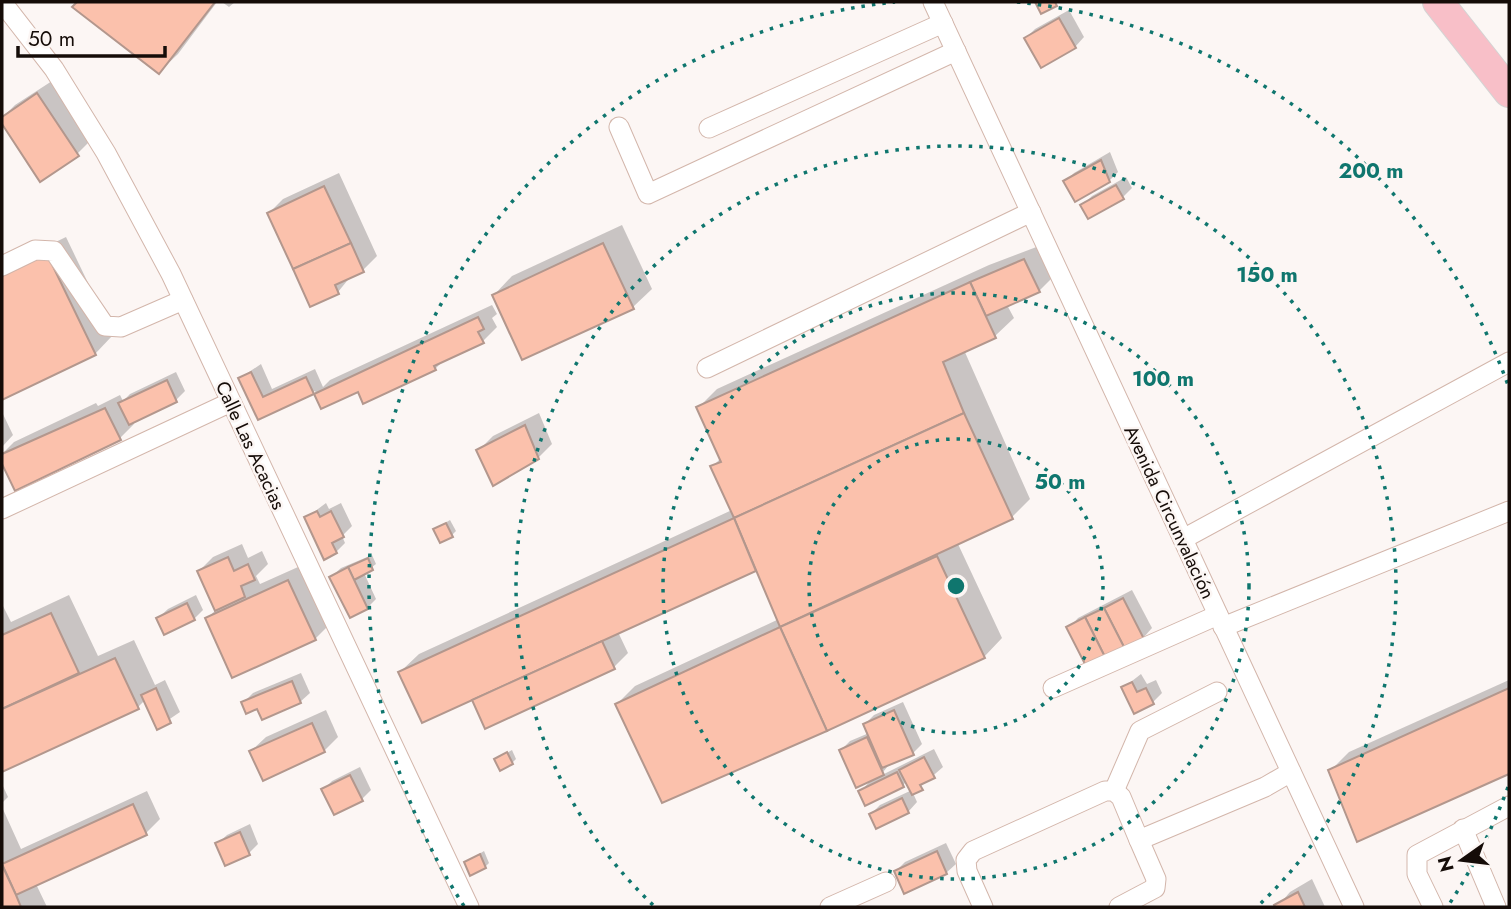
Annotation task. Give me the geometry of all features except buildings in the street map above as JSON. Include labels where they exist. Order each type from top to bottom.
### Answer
[{"type":"highway","points":[[1438,2],[1509,92]]},
{"type":"street","name":"Calle Las Acacias","points":[[2,2],[54,69],[106,153],[183,299],[469,907]]},
{"type":"street","name":"Avenida Circunvalación","points":[[933,2],[1354,907]]},
{"type":"street","points":[[709,128],[943,23]]},
{"type":"street","points":[[619,127],[649,194],[956,51]]},
{"type":"street","points":[[707,368],[1031,212]]},
{"type":"street","points":[[2,265],[35,250],[54,251],[105,326],[121,327],[154,315],[183,299]]},
{"type":"street","points":[[1183,539],[1509,362]]},
{"type":"street","points":[[2,509],[231,402]]},
{"type":"street","points":[[1054,688],[1509,510]]},
{"type":"street","points":[[1114,791],[1140,731],[1217,692]]},
{"type":"street","points":[[1139,840],[1265,787],[1291,772]]},
{"type":"street","points":[[983,907],[965,860],[973,851],[1105,791],[1114,791],[1121,797],[1156,879],[1155,888],[1119,907]]},
{"type":"street","points":[[1433,907],[1417,874],[1417,855],[1509,806]]},
{"type":"street","points":[[1463,829],[1496,907]]},
{"type":"street","points":[[830,907],[886,882]]}]
